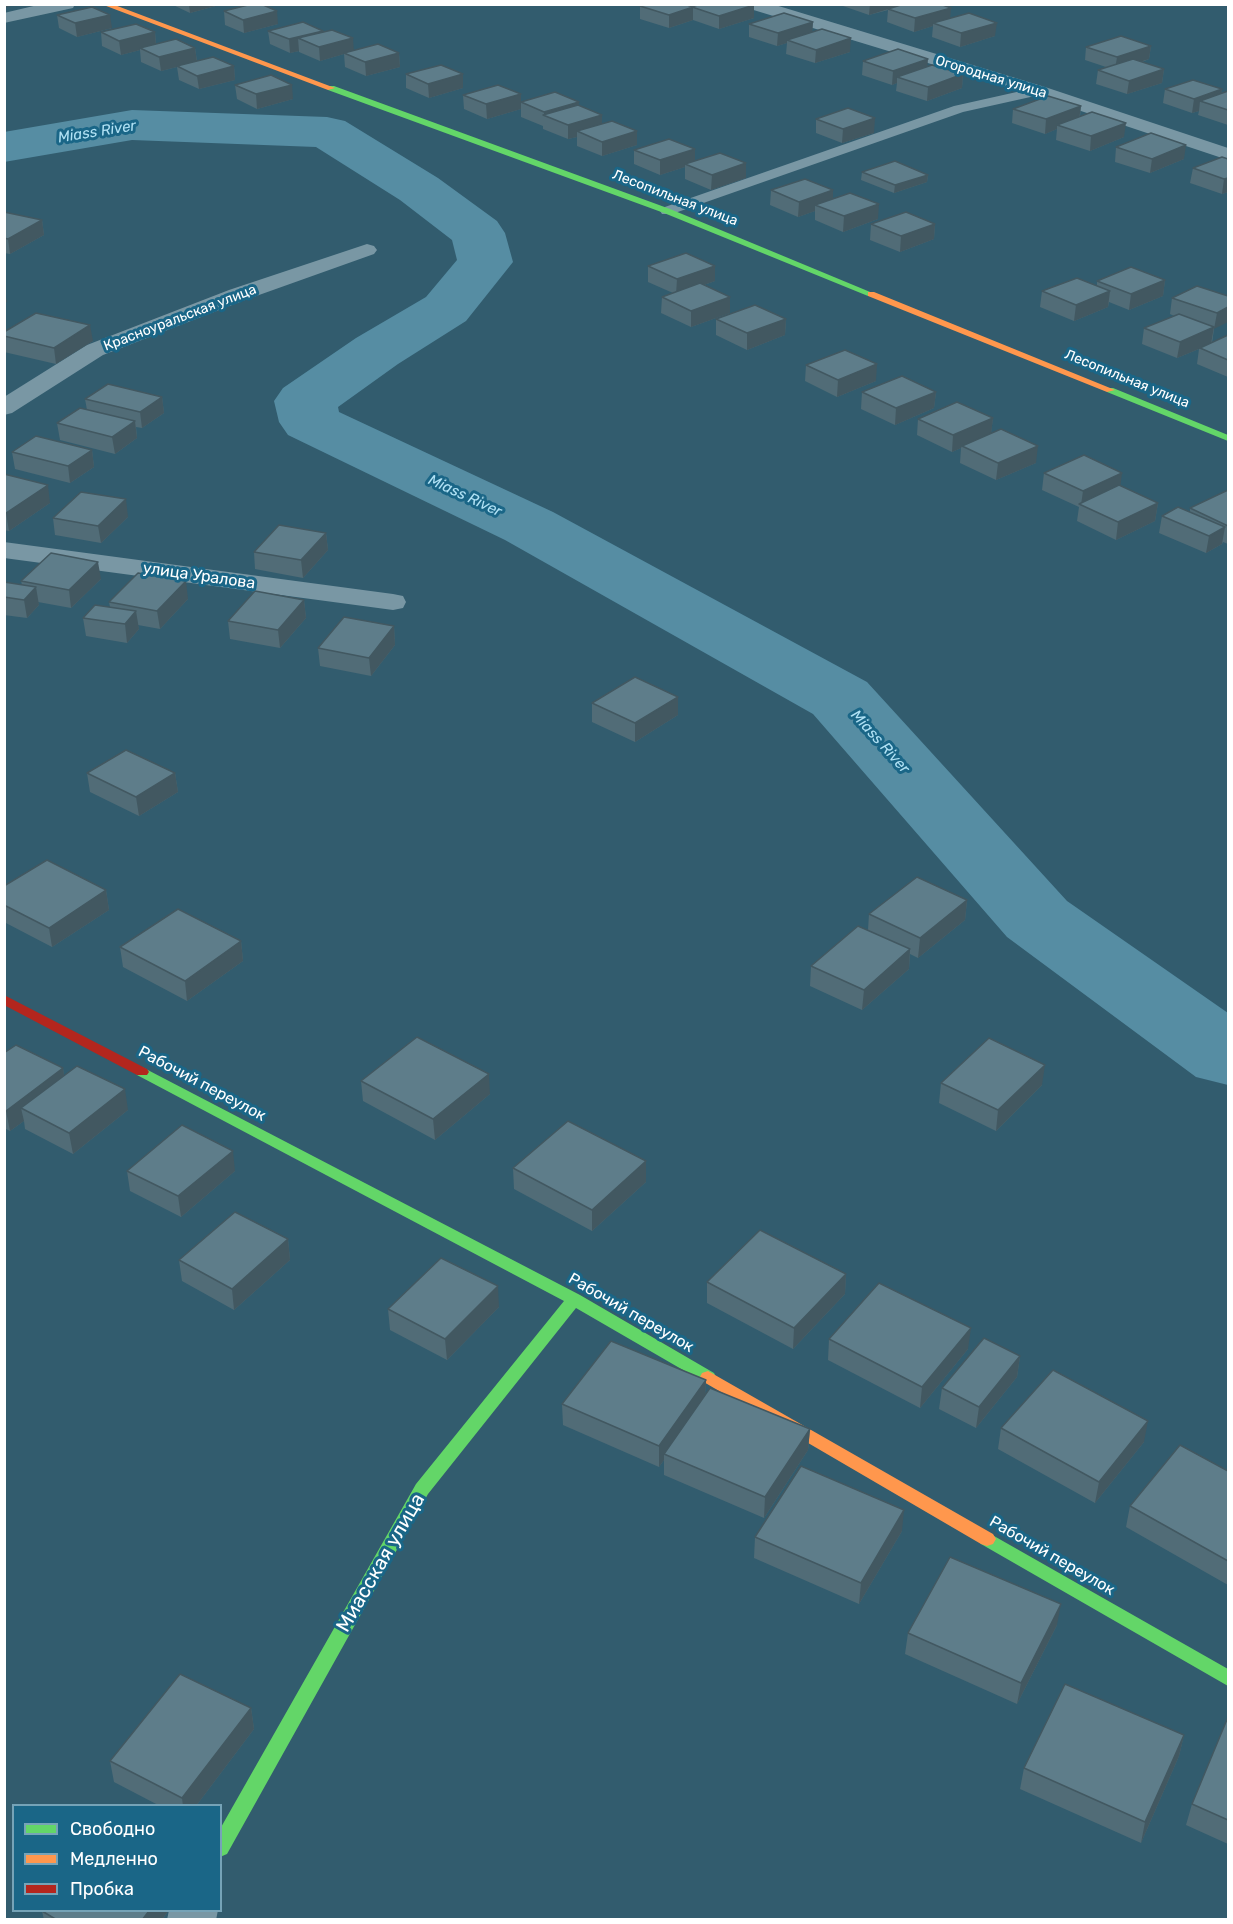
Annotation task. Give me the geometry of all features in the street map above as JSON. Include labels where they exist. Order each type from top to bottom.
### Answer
[{"type":"street","points":[[4,18],[67,4]]},
{"type":"street","name":"Лесопильная улица","points":[[104,4],[667,211],[1228,438]]},
{"type":"street","name":"Огородная улица","points":[[753,4],[1039,91],[1228,154]]},
{"type":"street","name":"Красноуральская улица","points":[[4,408],[95,350],[237,295],[367,250]]},
{"type":"street","name":"улица Уралова","points":[[4,550],[393,602]]},
{"type":"street","name":"Рабочий переулок","points":[[6,1002],[574,1299],[1228,1678]]},
{"type":"street","name":"Миасская улица","points":[[222,1844],[422,1489],[574,1299]]},
{"type":"lane","points":[[667,211],[959,109],[1039,91]]},
{"type":"building","points":[[261,4],[277,11],[243,20],[224,11]]},
{"type":"building","points":[[643,4],[684,4],[693,7],[669,15],[640,6]]},
{"type":"building","points":[[700,4],[754,5],[719,16],[692,7]]},
{"type":"building","points":[[904,4],[940,4],[951,8],[915,18],[888,9]]},
{"type":"building","points":[[92,7],[110,15],[75,23],[57,15]]},
{"type":"building","points":[[784,13],[813,22],[778,33],[749,24]]},
{"type":"building","points":[[969,13],[997,23],[961,33],[933,23]]},
{"type":"building","points":[[303,22],[323,31],[289,39],[268,31]]},
{"type":"building","points":[[136,24],[155,32],[119,41],[101,32]]},
{"type":"building","points":[[822,29],[851,38],[816,50],[787,40]]},
{"type":"building","points":[[332,30],[353,38],[319,47],[298,38]]},
{"type":"building","points":[[1121,36],[1151,46],[1117,57],[1086,47]]},
{"type":"building","points":[[176,39],[195,48],[159,57],[140,48]]},
{"type":"building","points":[[378,44],[399,53],[365,62],[344,53]]},
{"type":"building","points":[[898,49],[928,59],[893,71],[863,61]]},
{"type":"building","points":[[213,57],[234,66],[197,76],[177,66]]},
{"type":"building","points":[[1133,59],[1164,69],[1129,81],[1098,70]]},
{"type":"building","points":[[441,65],[463,74],[428,84],[406,74]]},
{"type":"building","points":[[932,65],[963,74],[928,87],[897,77]]},
{"type":"building","points":[[271,75],[292,85],[256,94],[235,85]]},
{"type":"building","points":[[1193,80],[1222,89],[1194,99],[1165,89]]},
{"type":"building","points":[[498,85],[521,94],[486,104],[463,95]]},
{"type":"building","points":[[1228,91],[1228,110],[1200,101]]},
{"type":"building","points":[[555,92],[579,102],[544,112],[521,102]]},
{"type":"building","points":[[1048,96],[1081,106],[1046,119],[1013,109]]},
{"type":"building","points":[[578,105],[602,115],[568,125],[543,115]]},
{"type":"building","points":[[848,108],[875,118],[843,129],[816,119]]},
{"type":"building","points":[[1092,112],[1126,123],[1091,136],[1057,125]]},
{"type":"building","points":[[612,121],[637,131],[602,142],[577,131]]},
{"type":"building","points":[[1151,133],[1186,145],[1152,159],[1116,147]]},
{"type":"building","points":[[669,139],[695,149],[660,160],[634,150]]},
{"type":"building","points":[[720,153],[746,163],[712,175],[685,164]]},
{"type":"building","points":[[1222,157],[1228,159],[1228,178],[1224,179],[1193,168]]},
{"type":"building","points":[[895,161],[928,175],[895,185],[862,172]]},
{"type":"building","points":[[805,179],[833,190],[799,202],[771,190]]},
{"type":"building","points":[[850,193],[879,204],[844,216],[815,205]]},
{"type":"building","points":[[4,212],[42,220],[8,239],[4,238]]},
{"type":"building","points":[[906,212],[935,224],[901,236],[871,224]]},
{"type":"building","points":[[686,253],[715,266],[677,279],[648,266]]},
{"type":"building","points":[[1131,267],[1165,280],[1131,294],[1097,281]]},
{"type":"building","points":[[1077,278],[1110,291],[1076,305],[1042,291]]},
{"type":"building","points":[[700,283],[730,297],[691,311],[662,297]]},
{"type":"building","points":[[1197,286],[1228,296],[1228,307],[1217,313],[1172,298]]},
{"type":"building","points":[[755,305],[786,319],[747,333],[716,319]]},
{"type":"building","points":[[36,313],[90,325],[54,348],[4,336],[4,332]]},
{"type":"building","points":[[1179,314],[1214,327],[1180,342],[1144,328]]},
{"type":"building","points":[[1228,335],[1228,360],[1200,348]]},
{"type":"building","points":[[845,350],[877,364],[838,380],[806,365]]},
{"type":"building","points":[[902,376],[936,392],[896,408],[862,392]]},
{"type":"building","points":[[108,384],[162,397],[140,412],[85,399]]},
{"type":"building","points":[[957,402],[993,418],[953,435],[918,419]]},
{"type":"building","points":[[80,408],[135,421],[112,437],[57,423]]},
{"type":"building","points":[[1001,429],[1038,446],[998,463],[962,446]]},
{"type":"building","points":[[36,436],[92,450],[68,466],[12,452]]},
{"type":"building","points":[[1084,455],[1122,473],[1083,491],[1044,473]]},
{"type":"building","points":[[4,474],[48,485],[4,513]]},
{"type":"building","points":[[1119,485],[1158,503],[1118,522],[1079,504]]},
{"type":"building","points":[[1228,490],[1228,526],[1190,508]]},
{"type":"building","points":[[81,492],[126,499],[98,526],[53,518]]},
{"type":"building","points":[[1178,507],[1225,527],[1209,536],[1162,516]]},
{"type":"building","points":[[279,525],[326,533],[301,560],[254,552]]},
{"type":"building","points":[[51,553],[98,562],[69,590],[21,581]]},
{"type":"building","points":[[138,573],[186,581],[157,611],[109,602]]},
{"type":"building","points":[[4,582],[36,587],[24,600],[4,597]]},
{"type":"building","points":[[255,591],[304,600],[278,630],[228,621]]},
{"type":"building","points":[[95,605],[136,611],[125,624],[83,618]]},
{"type":"building","points":[[344,617],[394,626],[369,658],[318,648]]},
{"type":"building","points":[[635,677],[678,697],[635,723],[592,703]]},
{"type":"building","points":[[126,750],[175,773],[136,797],[87,773]]},
{"type":"building","points":[[47,860],[106,890],[49,928],[4,905],[4,886]]},
{"type":"building","points":[[917,877],[967,900],[920,938],[869,914]]},
{"type":"building","points":[[178,909],[241,941],[185,981],[120,947]]},
{"type":"building","points":[[858,926],[910,949],[864,990],[811,966]]},
{"type":"building","points":[[417,1037],[489,1074],[433,1119],[361,1081]]},
{"type":"building","points":[[989,1038],[1045,1065],[998,1110],[941,1083]]},
{"type":"building","points":[[16,1045],[63,1068],[6,1111],[4,1110],[4,1053]]},
{"type":"building","points":[[77,1066],[125,1089],[69,1133],[21,1108]]},
{"type":"building","points":[[568,1121],[646,1161],[592,1210],[513,1168]]},
{"type":"building","points":[[182,1125],[233,1151],[178,1196],[127,1171]]},
{"type":"building","points":[[235,1212],[288,1239],[232,1289],[179,1260]]},
{"type":"building","points":[[760,1230],[846,1274],[794,1328],[707,1282]]},
{"type":"building","points":[[441,1258],[498,1286],[445,1339],[388,1309]]},
{"type":"building","points":[[879,1283],[971,1328],[922,1387],[829,1339]]},
{"type":"building","points":[[984,1338],[1020,1356],[979,1407],[942,1388]]},
{"type":"building","points":[[611,1341],[706,1380],[659,1446],[562,1404]]},
{"type":"building","points":[[1053,1370],[1148,1421],[1099,1482],[1001,1428]]},
{"type":"building","points":[[710,1388],[810,1429],[765,1497],[664,1454]]},
{"type":"building","points":[[1180,1445],[1228,1471],[1228,1561],[1130,1506]]},
{"type":"building","points":[[801,1466],[904,1510],[861,1583],[755,1537]]},
{"type":"building","points":[[950,1557],[1061,1604],[1021,1683],[908,1633]]},
{"type":"building","points":[[180,1674],[251,1708],[182,1798],[110,1761]]},
{"type":"building","points":[[1065,1684],[1184,1735],[1145,1822],[1024,1768]]},
{"type":"building","points":[[1228,1717],[1228,1820],[1192,1804]]},
{"type":"building","points":[[44,1912],[148,1912],[142,1920],[57,1920]]},
{"type":"waterway","name":"Miass River","points":[[4,147],[132,125],[327,132],[419,189],[478,233],[485,262],[446,309],[377,351],[305,401],[310,422],[529,526],[840,698],[1037,919],[1228,1056]]},
{"type":"traffic: fast","points":[[331,88],[667,211],[871,294]]},
{"type":"traffic: fast","points":[[1110,390],[1228,438]]},
{"type":"traffic: fast","points":[[142,1072],[574,1299],[708,1377]]},
{"type":"traffic: fast","points":[[222,1844],[422,1489],[574,1299]]},
{"type":"traffic: fast","points":[[987,1539],[1228,1678]]},
{"type":"traffic: slow","points":[[104,4],[331,88]]},
{"type":"traffic: slow","points":[[871,294],[1110,390]]},
{"type":"traffic: slow","points":[[708,1377],[987,1539]]},
{"type":"traffic: jam","points":[[4,999],[142,1072]]}]
